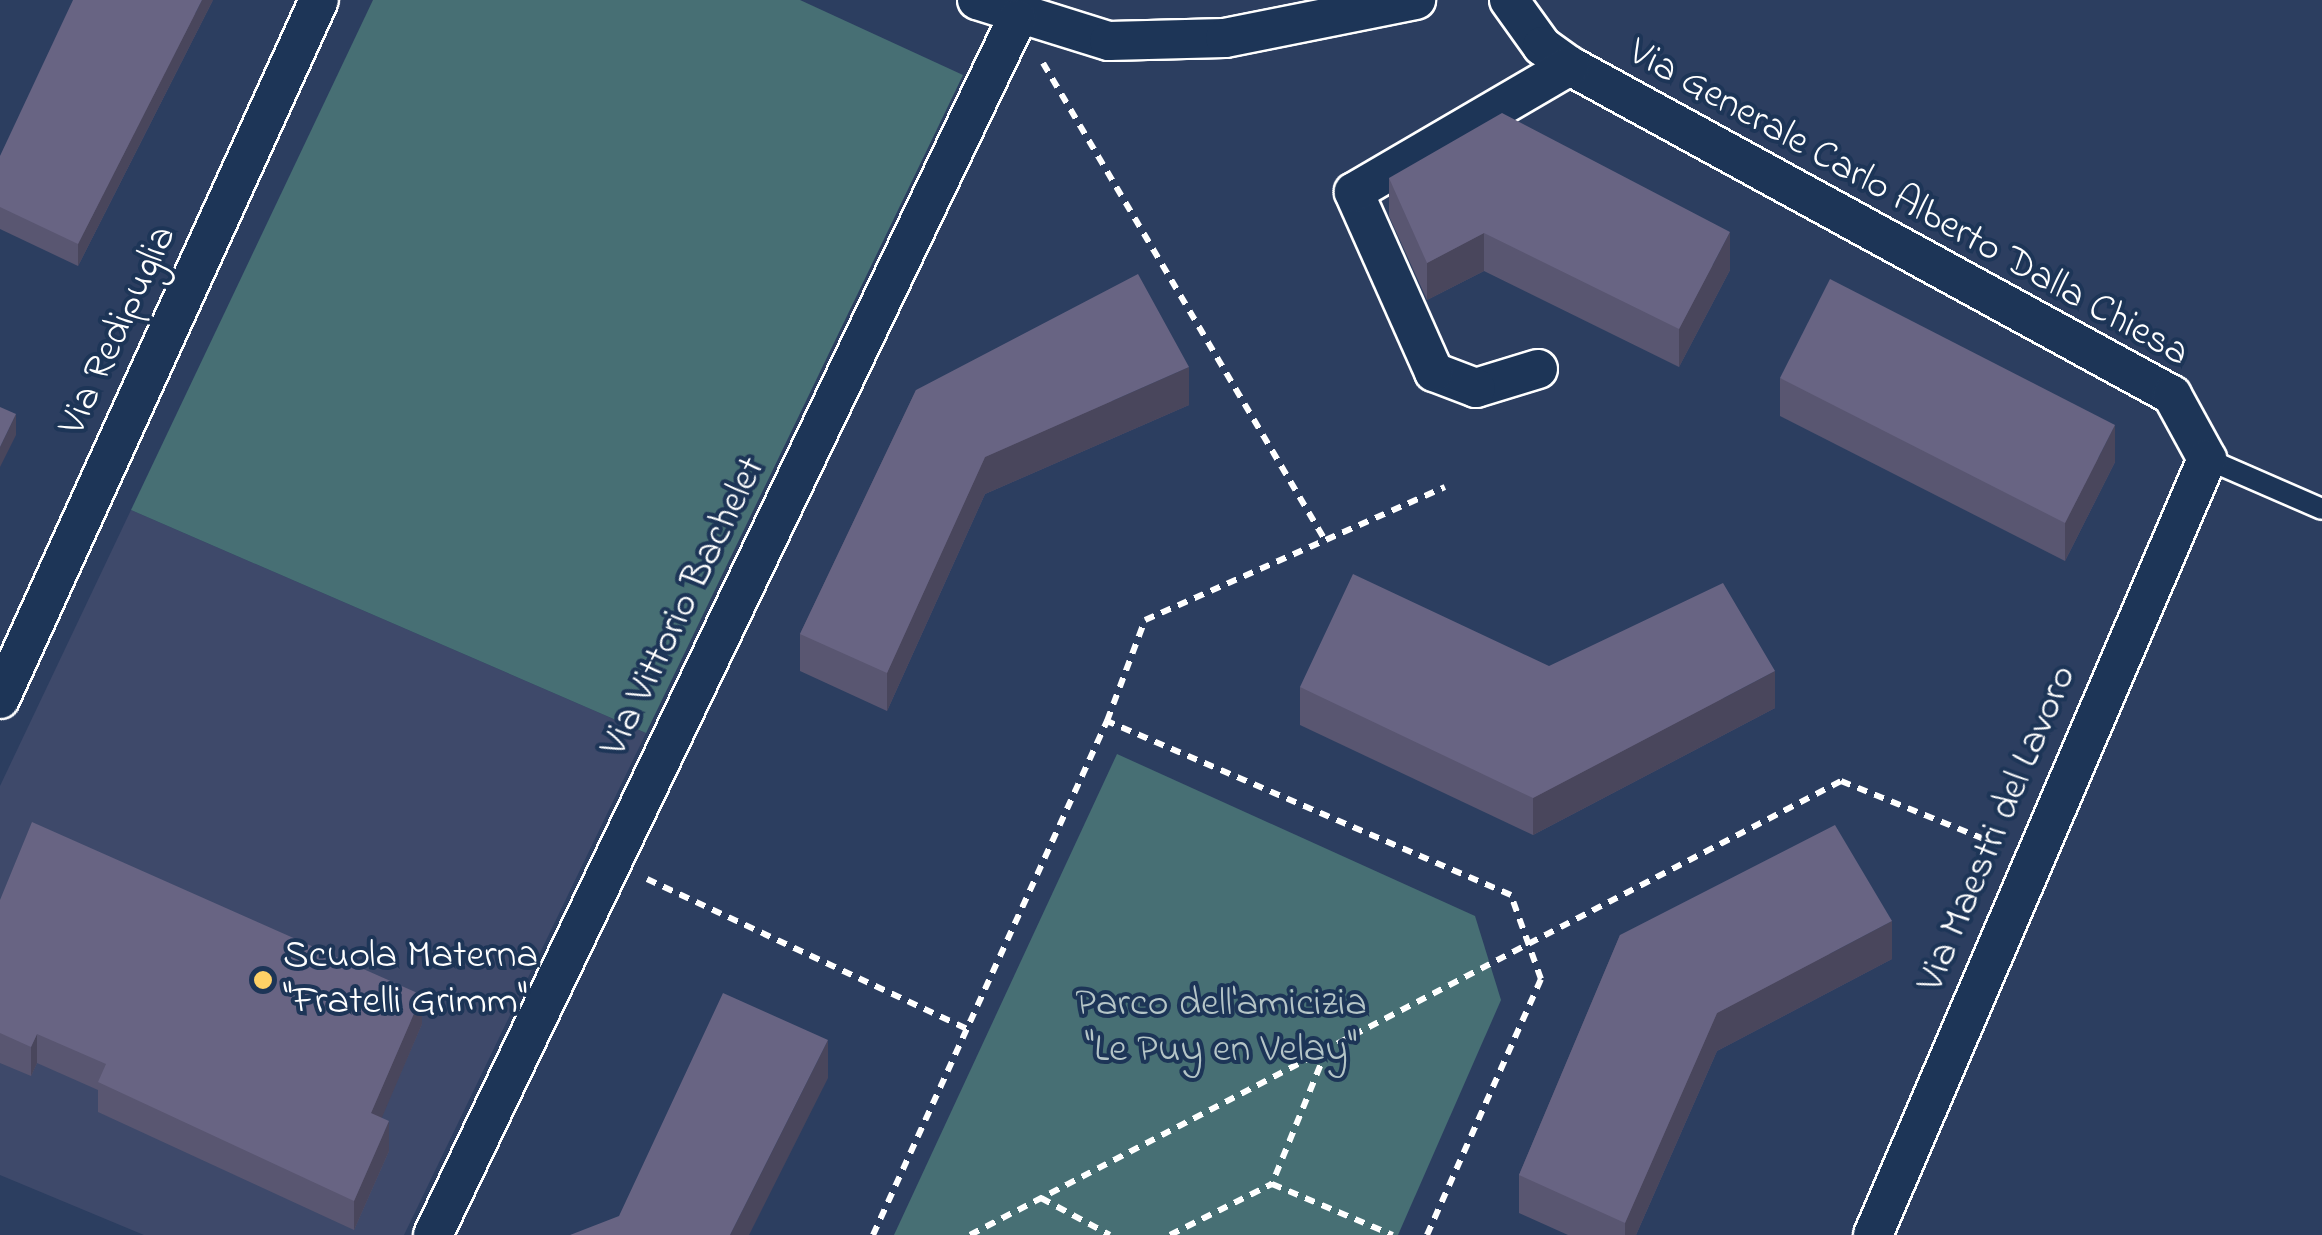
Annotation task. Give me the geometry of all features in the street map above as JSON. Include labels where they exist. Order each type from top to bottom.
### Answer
[{"type":"street","name":"Via Redipuglia","points":[[0,699],[320,0]]},
{"type":"street","points":[[977,0],[1017,18],[1109,41],[1225,38],[1416,0]]},
{"type":"street","name":"Via Generale Carlo Alberto Dalla Chiesa","points":[[1509,0],[1542,46],[1570,66],[2172,395],[2206,459]]},
{"type":"street","name":"Via Vittorio Bachelet","points":[[433,1235],[1017,18]]},
{"type":"street","points":[[1538,369],[1476,388],[1434,372],[1354,192],[1570,66]]},
{"type":"street","name":"Via Maestri del Lavoro","points":[[1872,1235],[2206,459]]},
{"type":"lane","points":[[2206,459],[2322,509]]},
{"type":"path","points":[[1017,18],[1325,540]]},
{"type":"path","points":[[873,1235],[1107,721],[1145,620],[1445,487]]},
{"type":"path","points":[[1107,721],[1512,896],[1541,979],[1427,1235]]},
{"type":"path","points":[[970,1235],[1841,781],[2034,859]]},
{"type":"path","points":[[612,863],[967,1029]]},
{"type":"path","points":[[1170,1235],[1272,1184],[1327,1050]]},
{"type":"path","points":[[1272,1184],[1393,1235]]},
{"type":"path","points":[[1041,1198],[1110,1235]]},
{"type":"shaded area","name":"Scuola Materna \"Fratelli Grimm\"","points":[[131,510],[646,733],[404,1235],[144,1235],[0,1175],[0,786]]},
{"type":"green space","points":[[373,0],[800,0],[963,75],[646,733],[131,510]]},
{"type":"green space","name":"Parco dell'amicizia \"Le Puy en Velay\"","points":[[1117,754],[1475,916],[1501,1000],[1398,1235],[894,1235]]},
{"type":"building","points":[[73,0],[202,0],[78,244],[0,207],[0,156]]},
{"type":"building","points":[[1502,113],[1730,232],[1679,329],[1484,233],[1427,263],[1389,178]]},
{"type":"building","points":[[1138,274],[1189,367],[985,457],[887,673],[800,634],[916,390]]},
{"type":"building","points":[[1830,279],[2115,425],[2065,523],[1780,378]]},
{"type":"building","points":[[0,407],[16,414],[0,447]]},
{"type":"building","points":[[1353,574],[1549,666],[1723,583],[1775,671],[1533,798],[1300,687]]},
{"type":"building","points":[[32,822],[422,995],[371,1113],[389,1121],[354,1201],[98,1082],[106,1064],[37,1034],[31,1047],[0,1033],[0,900]]},
{"type":"building","points":[[1835,825],[1892,921],[1717,1013],[1625,1223],[1519,1175],[1620,935]]},
{"type":"building","points":[[723,993],[828,1040],[730,1235],[570,1235],[619,1216]]},
{"type":"place","name":"Scuola Materna \"Fratelli Grimm\"","points":[[263,980]]}]
